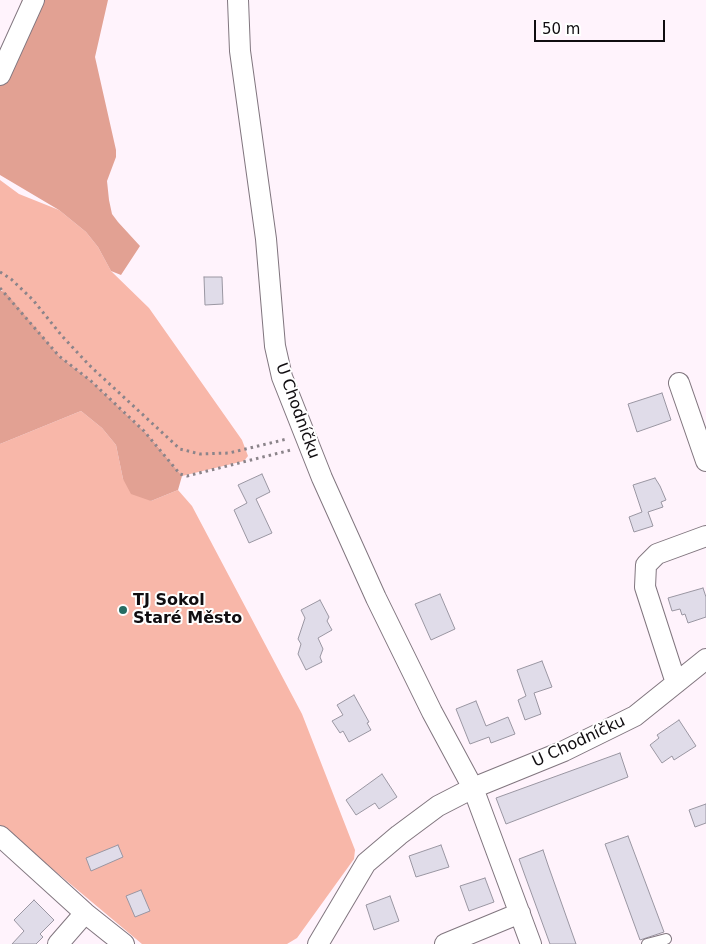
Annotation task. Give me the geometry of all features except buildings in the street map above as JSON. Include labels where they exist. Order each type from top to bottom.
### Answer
[{"type":"street","points":[[0,74],[34,0]]},
{"type":"street","name":"U Chodníčku","points":[[238,0],[240,51],[266,239],[275,346],[282,377],[306,440],[376,598],[432,712],[473,788],[532,944]]},
{"type":"street","points":[[679,383],[706,461]]},
{"type":"street","points":[[676,682],[645,587],[646,565],[657,554],[706,536]]},
{"type":"street","name":"U Chodníčku","points":[[318,944],[366,863],[438,806],[473,788],[564,751],[634,716],[706,658]]},
{"type":"street","points":[[0,836],[85,913],[124,944]]},
{"type":"street","points":[[58,944],[85,913]]},
{"type":"street","points":[[445,944],[520,913]]},
{"type":"lane","points":[[647,944],[666,939]]},
{"type":"path","points":[[0,272],[11,279],[34,300],[62,336],[89,365],[180,449],[200,454],[229,453],[306,440]]},
{"type":"path","points":[[0,288],[59,356],[91,381],[144,431],[180,474],[187,476],[306,440]]},
{"type":"shaded area","points":[[22,0],[108,0],[95,57],[116,150],[116,157],[107,181],[109,200],[112,214],[140,246],[121,275],[111,271],[98,247],[86,232],[59,210],[0,175],[0,77],[4,49]]},
{"type":"shaded area","points":[[0,180],[19,194],[59,210],[86,232],[98,247],[111,271],[149,308],[242,440],[248,456],[244,461],[182,476],[148,435],[91,381],[59,356],[0,288]]},
{"type":"shaded area","points":[[0,290],[6,293],[59,356],[91,381],[148,435],[182,476],[178,490],[151,501],[131,494],[123,479],[116,445],[102,428],[81,411],[0,444]]},
{"type":"shaded area","name":"TJ Sokol Staré Město","points":[[81,411],[102,428],[116,445],[123,479],[151,501],[178,490],[192,506],[302,714],[355,850],[354,859],[297,938],[287,944],[142,944],[0,825],[0,444]]},
{"type":"place","name":"TJ Sokol Staré Město","points":[[123,610]]}]
